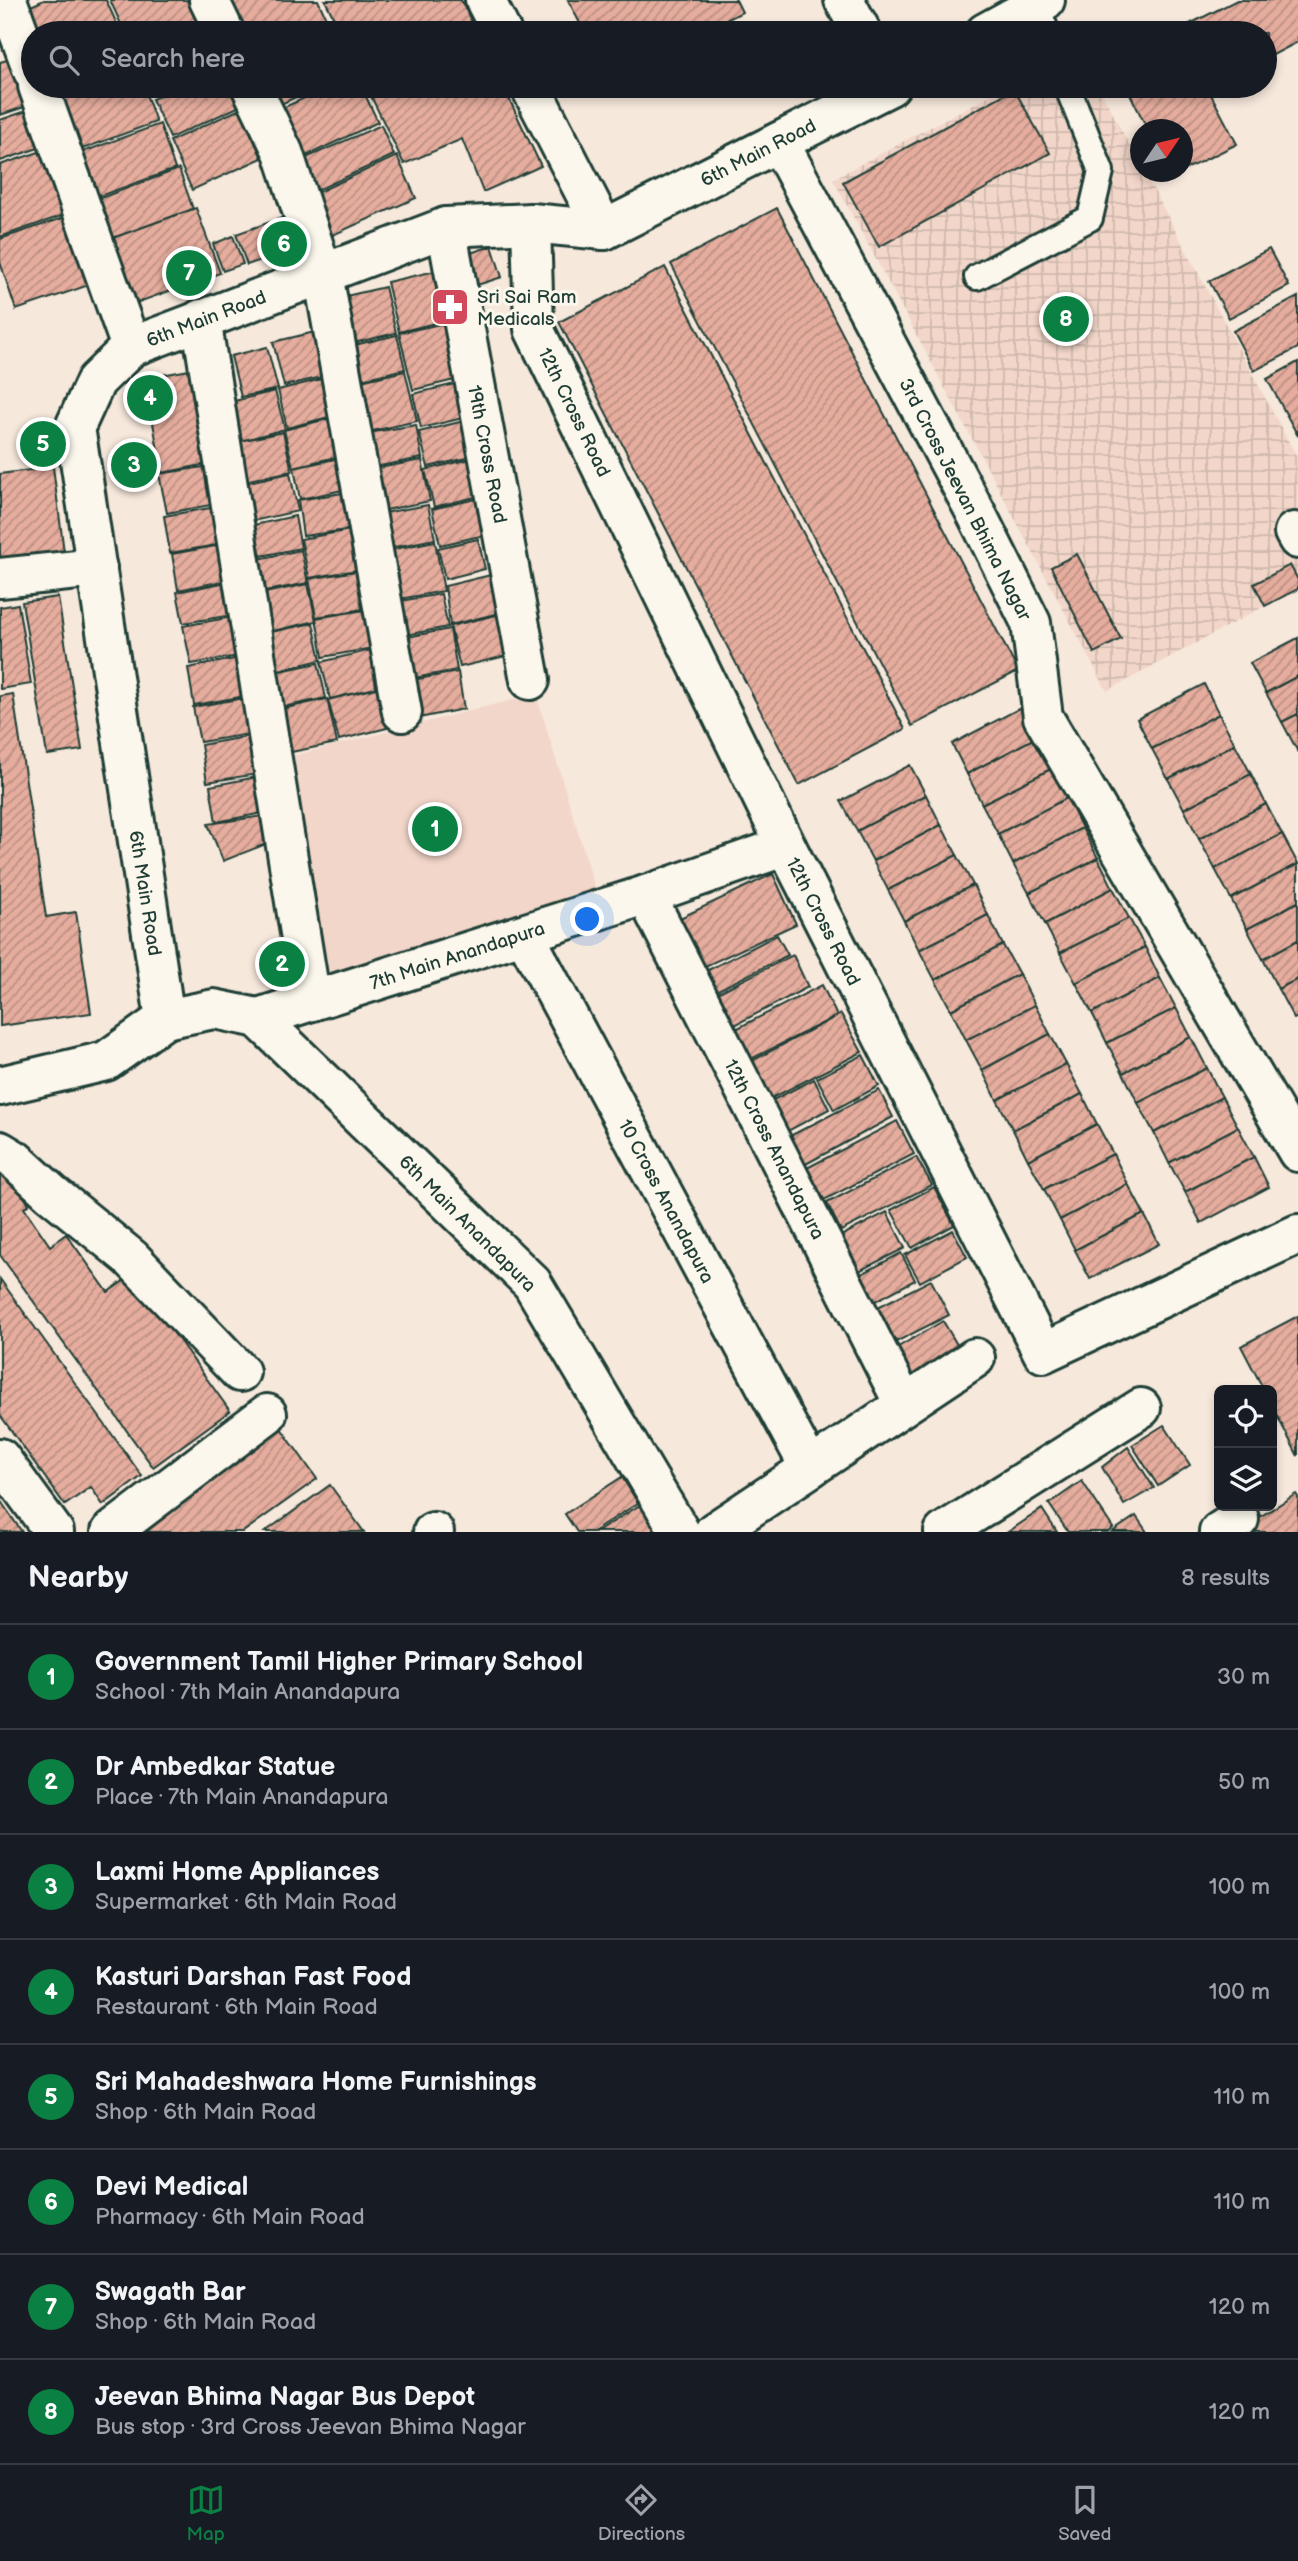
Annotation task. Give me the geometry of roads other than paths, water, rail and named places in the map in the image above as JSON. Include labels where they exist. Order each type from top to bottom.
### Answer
[{"type":"street","points":[[8,0],[18,51]]},
{"type":"street","points":[[209,0],[219,21]]},
{"type":"street","points":[[485,0],[496,21]]},
{"type":"street","points":[[844,0],[855,21]]},
{"type":"street","points":[[1020,21],[1043,13]]},
{"type":"street","points":[[42,98],[131,346]]},
{"type":"street","points":[[257,98],[283,152],[323,274],[402,712]]},
{"type":"street","points":[[536,98],[604,230]]},
{"type":"street","name":"6th Main Road","points":[[165,1019],[75,428],[96,381],[131,346],[446,227],[531,223],[604,230],[866,98]]},
{"type":"street","name":"3rd Cross Jeevan Bhima Nagar","points":[[779,142],[976,513],[1031,623],[1043,717],[1298,1152]]},
{"type":"street","name":"12th Cross Road","points":[[531,223],[534,329],[786,846],[1043,1353],[1298,1234]]},
{"type":"street","name":"19th Cross Road","points":[[446,227],[530,680]]},
{"type":"street","points":[[201,319],[311,1001]]},
{"type":"street","points":[[0,578],[97,568]]},
{"type":"street","name":"7th Main Anandapura","points":[[165,1019],[214,1009],[258,1018],[646,895],[786,846]]},
{"type":"street","name":"12th Cross Anandapura","points":[[646,895],[904,1404]]},
{"type":"street","name":"10 Cross Anandapura","points":[[524,933],[810,1468]]},
{"type":"street","name":"6th Main Anandapura","points":[[258,1018],[532,1283],[681,1532]]},
{"type":"street","points":[[0,1086],[106,1061],[165,1019]]},
{"type":"street","points":[[0,1152],[15,1160],[131,1258],[240,1372]]},
{"type":"street","points":[[714,1532],[975,1358]]},
{"type":"street","points":[[944,1532],[1142,1408]]},
{"type":"street","points":[[111,1532],[267,1414]]},
{"type":"street","points":[[0,1458],[54,1532]]},
{"type":"lane","points":[[977,277],[1090,218],[1101,171],[1072,98]]},
{"type":"place","name":"Devi Medical","points":[[284,244]]},
{"type":"place","name":"Swagath Bar","points":[[189,273]]},
{"type":"place","name":"Sri Sai Ram Medicals","points":[[450,307]]},
{"type":"place","name":"Jeevan Bhima Nagar Bus Depot","points":[[1066,319]]},
{"type":"place","name":"Kasturi Darshan Fast Food","points":[[150,398]]},
{"type":"place","name":"Sri Mahadeshwara Home Furnishings","points":[[43,444]]},
{"type":"place","name":"Laxmi Home Appliances","points":[[134,465]]},
{"type":"place","name":"Government Tamil Higher Primary School","points":[[435,829]]},
{"type":"place","name":"Dr Ambedkar Statue","points":[[282,964]]}]
